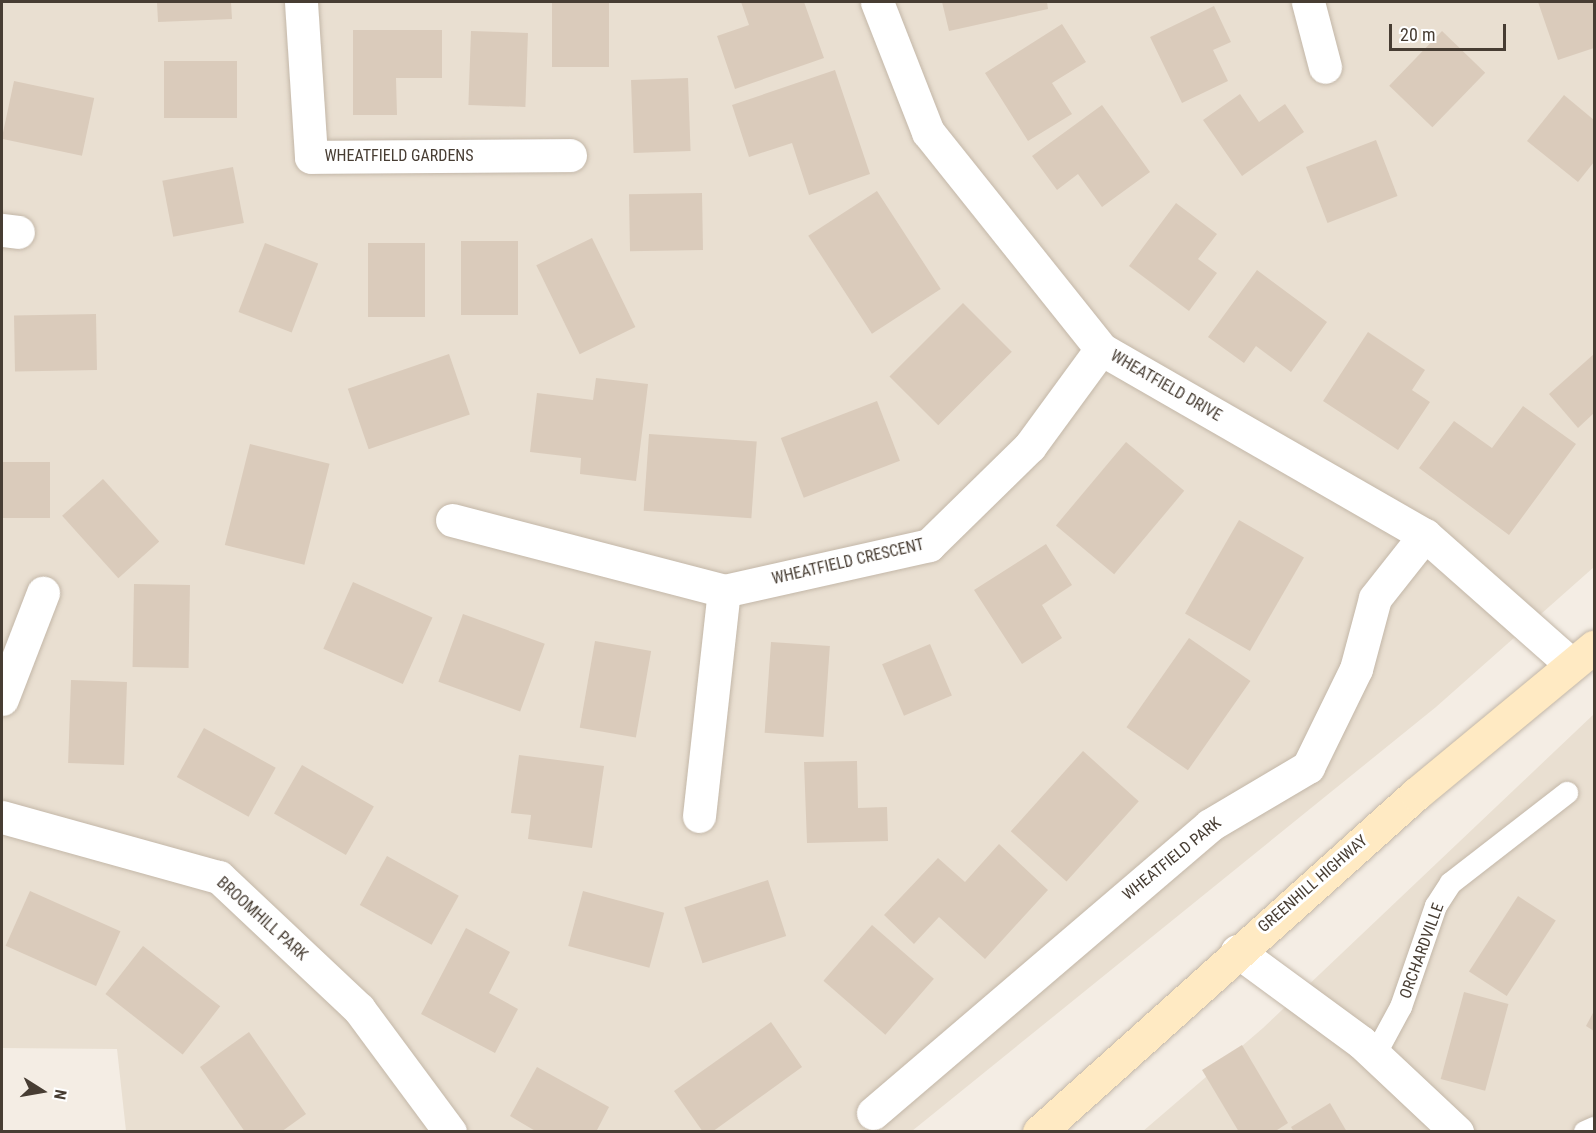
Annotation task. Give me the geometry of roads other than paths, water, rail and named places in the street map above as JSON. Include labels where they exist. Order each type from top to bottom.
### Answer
[{"type":"main road","name":"GREENHILL HIGHWAY","points":[[1039,1131],[1237,951],[1582,655]]},
{"type":"street","name":"WHEATFIELD GARDENS","points":[[301,2],[311,157],[570,155]]},
{"type":"street","name":"WHEATFIELD DRIVE","points":[[877,2],[928,132],[1101,349],[1425,535],[1582,655]]},
{"type":"street","points":[[1308,2],[1325,68]]},
{"type":"street","name":"WHEATFIELD CRESCENT","points":[[452,520],[724,591],[929,545],[1030,446],[1101,349]]},
{"type":"street","name":"WHEATFIELD PARK","points":[[873,1113],[1210,825],[1308,767],[1356,669],[1375,598],[1425,535]]},
{"type":"street","points":[[699,816],[724,591]]},
{"type":"street","points":[[2,699],[43,593]]},
{"type":"street","name":"BROOMHILL PARK","points":[[2,817],[219,877],[358,1009],[450,1131]]},
{"type":"street","points":[[1237,951],[1375,1055],[1457,1131]]},
{"type":"lane","name":"ORCHARDVILLE","points":[[1375,1055],[1401,1007],[1436,906],[1451,883],[1567,793]]},
{"type":"lane","points":[[1585,1131],[1594,1128]]}]
